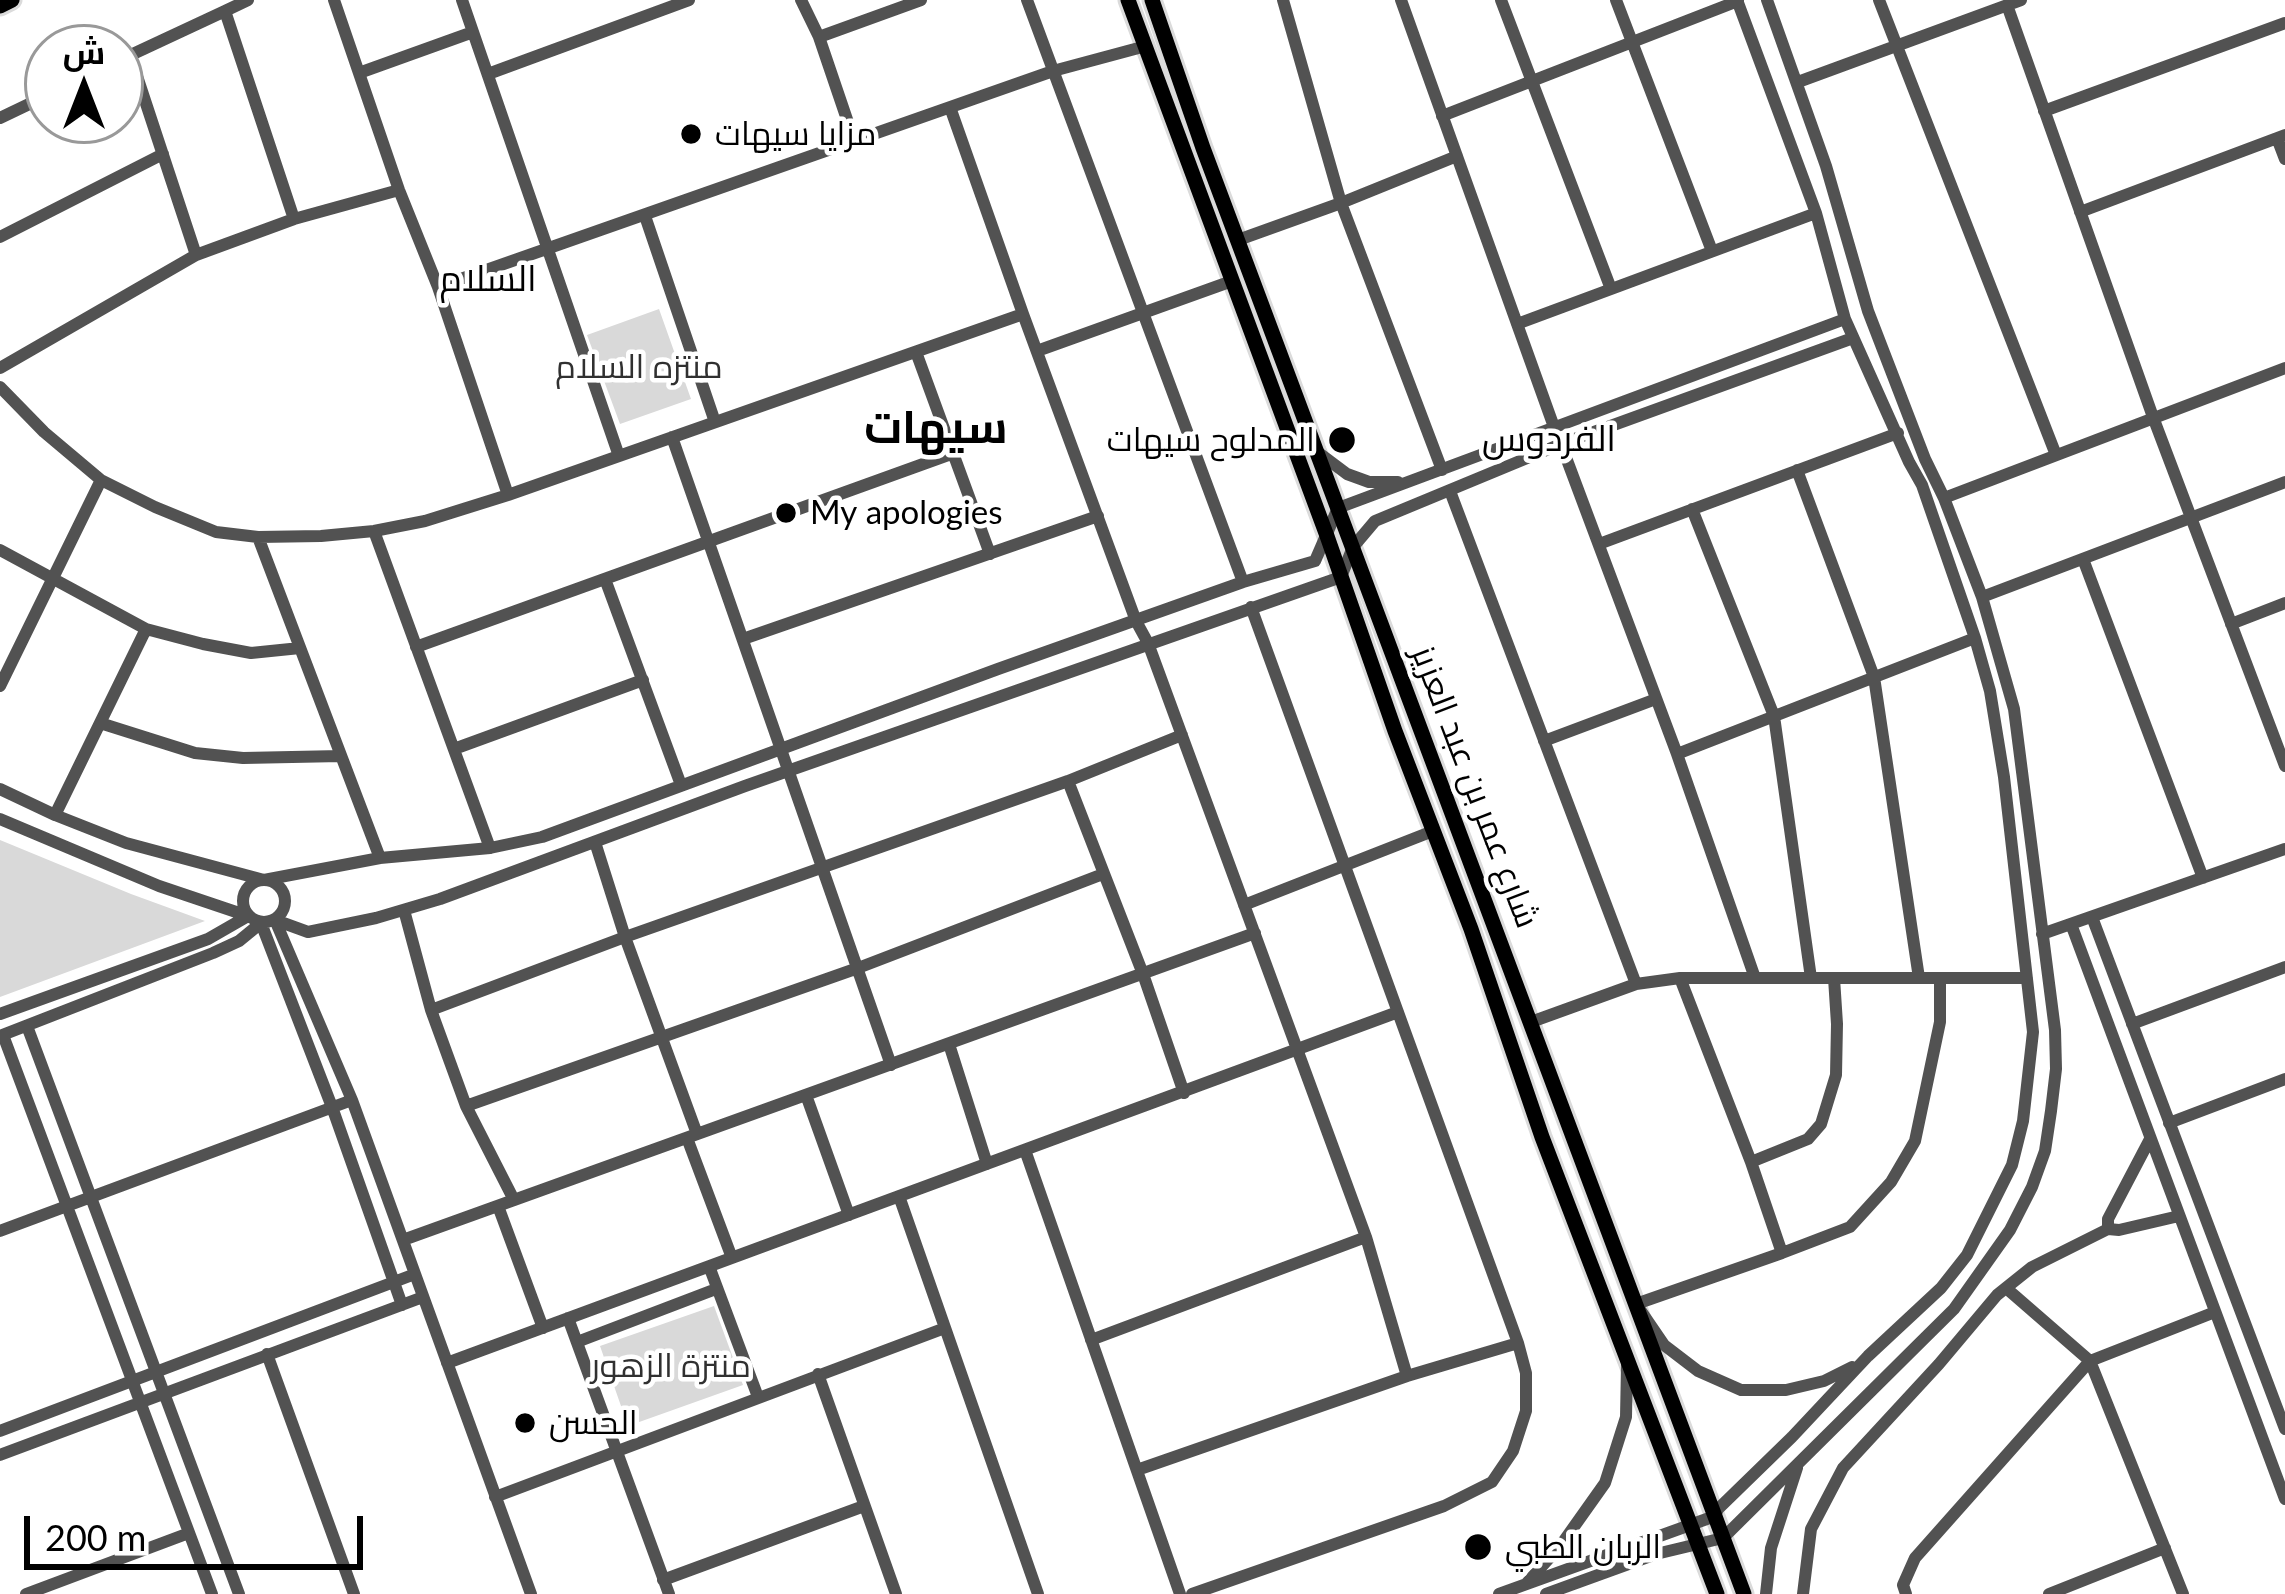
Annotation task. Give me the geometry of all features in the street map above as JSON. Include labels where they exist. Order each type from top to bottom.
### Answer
[{"type":"main road","points":[[0,6],[12,0]]},
{"type":"main road","name":"شارع عمر بن عبد العزيز","points":[[1128,0],[1503,1017],[1542,1137],[1717,1594]]},
{"type":"main road","name":"شارع عمر بن عبد العزيز","points":[[1152,0],[1314,448],[1744,1594]]},
{"type":"street","points":[[144,49],[248,0]]},
{"type":"street","points":[[334,0],[508,495]]},
{"type":"street","points":[[462,0],[619,456]]},
{"type":"street","points":[[488,74],[689,0]]},
{"type":"street","points":[[801,0],[819,37],[855,143]]},
{"type":"street","points":[[819,37],[918,0]]},
{"type":"street","points":[[1027,0],[1243,582]]},
{"type":"street","points":[[1283,0],[1341,203],[1442,470]]},
{"type":"street","points":[[1401,0],[1554,427]]},
{"type":"street","points":[[1501,0],[1610,289]]},
{"type":"street","points":[[1616,0],[1712,251]]},
{"type":"street","points":[[1442,116],[1737,0],[1816,213],[1852,338],[1922,485],[1975,638],[1990,691],[2004,777],[2033,1032],[2023,1121],[2012,1165],[1967,1255],[1941,1288],[1868,1356],[1715,1516],[1498,1594]]},
{"type":"street","points":[[1546,1594],[1656,1554],[1723,1538],[1954,1309],[2010,1230],[2045,1151],[2056,1069],[2055,1030],[2014,710],[1982,597],[1868,311],[1798,82],[1767,0]]},
{"type":"street","points":[[1879,0],[2056,455]]},
{"type":"street","points":[[1798,82],[2021,0]]},
{"type":"street","points":[[2007,5],[2152,417],[2285,766]]},
{"type":"street","points":[[224,11],[294,219]]},
{"type":"street","points":[[2044,111],[2285,23]]},
{"type":"street","points":[[359,73],[473,32]]},
{"type":"street","points":[[438,287],[1054,71],[1146,46]]},
{"type":"street","points":[[144,106],[196,255]]},
{"type":"street","points":[[951,110],[1366,1237],[1407,1376]]},
{"type":"street","points":[[2080,212],[2281,137],[2285,159]]},
{"type":"street","points":[[0,237],[163,154]]},
{"type":"street","points":[[1238,240],[1457,156]]},
{"type":"street","points":[[0,368],[196,255],[294,219],[399,190]]},
{"type":"street","points":[[1517,324],[1816,213]]},
{"type":"street","points":[[645,215],[715,422]]},
{"type":"street","points":[[1037,351],[1232,281]]},
{"type":"street","points":[[0,387],[101,480],[216,532],[258,537],[374,531],[508,495],[1023,314]]},
{"type":"street","points":[[530,1594],[352,1100],[261,920],[242,903],[250,884],[380,858],[490,848],[542,837],[1243,582],[1315,561],[1338,508],[1845,319]]},
{"type":"street","points":[[0,819],[159,886],[308,932],[404,910],[1341,577],[1353,547],[1375,521],[1562,445],[1852,338]]},
{"type":"street","points":[[916,352],[990,554]]},
{"type":"street","points":[[1944,498],[2285,368]]},
{"type":"street","points":[[1599,544],[1898,433]]},
{"type":"street","points":[[672,437],[891,1065]]},
{"type":"street","points":[[1562,445],[1755,978]]},
{"type":"street","points":[[1314,448],[1347,474],[1370,482],[1412,482]]},
{"type":"street","points":[[416,647],[951,454]]},
{"type":"street","points":[[1797,470],[1874,677],[1919,978]]},
{"type":"street","points":[[0,686],[101,480]]},
{"type":"street","points":[[1982,597],[2285,482]]},
{"type":"street","points":[[1450,491],[1636,984]]},
{"type":"street","points":[[1692,509],[1774,716],[1810,978]]},
{"type":"street","points":[[743,639],[1098,516]]},
{"type":"street","points":[[374,531],[490,848]]},
{"type":"street","points":[[258,537],[380,858]]},
{"type":"street","points":[[0,550],[146,628],[251,653],[300,648]]},
{"type":"street","points":[[2083,559],[2203,878]]},
{"type":"street","points":[[605,579],[682,785]]},
{"type":"street","points":[[2231,624],[2285,603]]},
{"type":"street","points":[[1192,1594],[1444,1506],[1492,1482],[1513,1451],[1526,1411],[1526,1372],[1517,1343],[1251,607]]},
{"type":"street","points":[[55,815],[146,628]]},
{"type":"street","points":[[1677,754],[1975,638]]},
{"type":"street","points":[[454,749],[643,680]]},
{"type":"street","points":[[1544,741],[1656,699]]},
{"type":"street","points":[[2268,722],[2285,716]]},
{"type":"street","points":[[100,723],[195,753],[243,758],[341,756]]},
{"type":"street","points":[[431,1010],[1068,781],[1182,735]]},
{"type":"street","points":[[1068,781],[1184,1093]]},
{"type":"street","points":[[0,789],[126,843],[265,880],[277,885],[284,896],[284,909],[261,920],[0,1014]]},
{"type":"street","points":[[1244,905],[1433,830]]},
{"type":"street","points":[[595,842],[732,1258]]},
{"type":"street","points":[[2042,934],[2285,849]]},
{"type":"street","points":[[466,1106],[857,968],[1103,874]]},
{"type":"street","points":[[404,910],[431,1010],[466,1106],[514,1200]]},
{"type":"street","points":[[2092,917],[2285,1429]]},
{"type":"street","points":[[212,1594],[1,1036],[213,953],[239,941],[261,920]]},
{"type":"street","points":[[261,920],[402,1305]]},
{"type":"street","points":[[2071,924],[2285,1499]]},
{"type":"street","points":[[403,1240],[1255,934]]},
{"type":"street","points":[[2132,1024],[2285,967]]},
{"type":"street","points":[[1531,1022],[1636,984],[1680,978],[2027,978]]},
{"type":"street","points":[[1680,978],[1781,1253]]},
{"type":"street","points":[[1751,1162],[1808,1139],[1821,1124],[1836,1075],[1834,978]]},
{"type":"street","points":[[1868,1356],[1823,1381],[1786,1390],[1741,1390],[1698,1371],[1664,1345],[1636,1304],[1850,1227],[1891,1182],[1915,1141],[1940,1022],[1940,978]]},
{"type":"street","points":[[447,1363],[1398,1012]]},
{"type":"street","points":[[27,1026],[239,1594]]},
{"type":"street","points":[[949,1044],[987,1164]]},
{"type":"street","points":[[2169,1123],[2285,1079]]},
{"type":"street","points":[[806,1095],[849,1215]]},
{"type":"street","points":[[0,1231],[352,1100]]},
{"type":"street","points":[[2108,1229],[2108,1219],[2150,1139]]},
{"type":"street","points":[[1025,1150],[1180,1594]]},
{"type":"street","points":[[899,1196],[1038,1594]]},
{"type":"street","points":[[498,1206],[543,1328]]},
{"type":"street","points":[[1803,1594],[1810,1528],[1843,1468],[2006,1288],[2032,1267],[2108,1229],[2179,1216]]},
{"type":"street","points":[[1091,1340],[1366,1237]]},
{"type":"street","points":[[709,1266],[758,1397]]},
{"type":"street","points":[[0,1431],[415,1274]]},
{"type":"street","points":[[2006,1288],[2090,1361],[2183,1594]]},
{"type":"street","points":[[577,1342],[716,1289]]},
{"type":"street","points":[[0,1456],[423,1297]]},
{"type":"street","points":[[1906,1594],[1903,1585],[1915,1558],[2090,1361],[2215,1312]]},
{"type":"street","points":[[568,1318],[666,1587],[865,1506]]},
{"type":"street","points":[[496,1497],[945,1328]]},
{"type":"street","points":[[263,1331],[263,1356],[355,1594]]},
{"type":"street","points":[[1137,1470],[1517,1343]]},
{"type":"street","points":[[1524,1586],[1562,1545],[1605,1483],[1626,1417],[1628,1358]]},
{"type":"street","points":[[818,1374],[896,1594]]},
{"type":"street","points":[[1766,1594],[1772,1548],[1798,1463]]},
{"type":"street","points":[[26,1594],[189,1533]]},
{"type":"street","points":[[2049,1594],[2165,1548]]},
{"type":"street","points":[[70,1577],[76,1594]]},
{"type":"green space","name":"منتزه السلام","points":[[659,309],[691,399],[620,424],[587,335]]},
{"type":"green space","points":[[0,840],[131,894],[205,921],[0,997]]},
{"type":"green space","name":"منتزة الزهور","points":[[714,1306],[743,1385],[628,1426],[600,1346]]},
{"type":"place","name":"مزايا سيهات","points":[[691,134]]},
{"type":"place","name":"المدلوح سيهات","points":[[1342,440]]},
{"type":"place","name":"My apologies","points":[[786,513]]},
{"type":"place","name":"الحسن","points":[[525,1423]]},
{"type":"place","name":"الربان الطبي","points":[[1478,1547]]},
{"type":"district","name":"السلام","points":[[488,279]]},
{"type":"district","name":"سيهات","points":[[936,428]]},
{"type":"district","name":"الفردوس","points":[[1549,439]]}]
